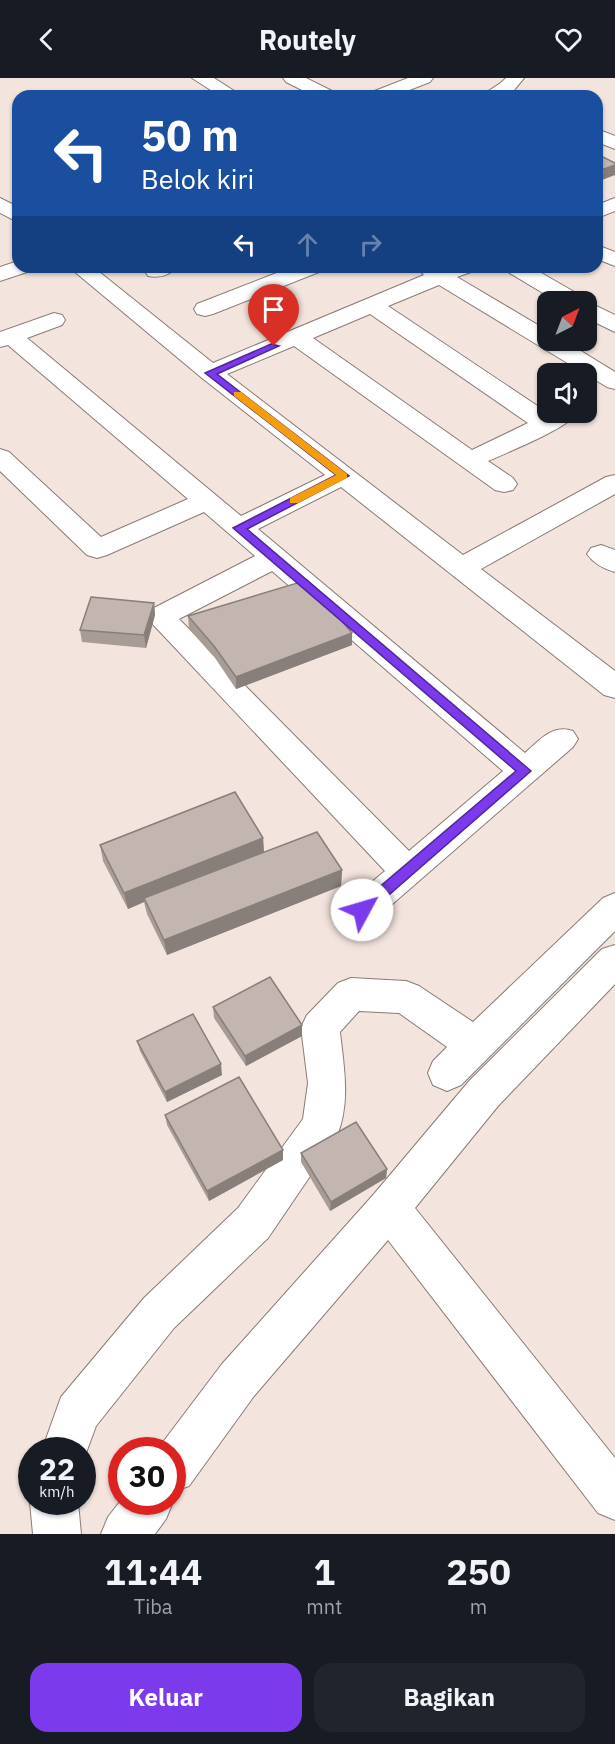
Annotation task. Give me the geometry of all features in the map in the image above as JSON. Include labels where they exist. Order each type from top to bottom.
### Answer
[{"type":"street","points":[[201,78],[222,90]]},
{"type":"street","points":[[393,90],[424,78]]},
{"type":"street","points":[[300,79],[318,90]]},
{"type":"street","points":[[87,273],[210,373],[615,687]]},
{"type":"street","points":[[205,309],[296,273]]},
{"type":"street","points":[[210,373],[370,305],[429,273]]},
{"type":"street","points":[[436,273],[615,382]]},
{"type":"street","points":[[526,273],[556,291]]},
{"type":"street","points":[[370,305],[537,407]]},
{"type":"street","points":[[597,314],[615,324]]},
{"type":"street","points":[[6,338],[54,320]]},
{"type":"street","points":[[296,337],[504,484]]},
{"type":"street","points":[[6,338],[207,501],[525,771]]},
{"type":"street","points":[[472,462],[473,459],[548,423]]},
{"type":"street","points":[[0,457],[97,549],[207,501]]},
{"type":"street","points":[[239,528],[343,476]]},
{"type":"street","points":[[462,567],[615,483]]},
{"type":"street","points":[[274,558],[160,617],[408,872]]},
{"type":"street","points":[[362,910],[561,739]]},
{"type":"street","points":[[447,1073],[615,908]]},
{"type":"street","points":[[568,955],[581,994]]},
{"type":"street","points":[[186,1450],[238,1380],[389,1209],[483,1093],[615,960]]},
{"type":"street","points":[[70,1437],[77,1413],[159,1313],[253,1223],[322,1125],[327,1083],[320,1027],[351,994],[406,997],[475,1045]]},
{"type":"street","points":[[389,1209],[615,1496]]},
{"type":"street","points":[[55,1515],[57,1534]]},
{"type":"street","points":[[125,1534],[139,1515]]},
{"type":"building","points":[[603,157],[615,163],[615,165],[604,169]]},
{"type":"building","points":[[307,580],[352,633],[236,677],[214,646],[188,616]]},
{"type":"building","points":[[91,597],[154,603],[144,635],[80,630]]},
{"type":"building","points":[[235,792],[263,838],[124,893],[100,845]]},
{"type":"building","points":[[317,832],[342,870],[164,940],[144,898]]},
{"type":"building","points":[[270,977],[302,1025],[245,1056],[213,1007]]},
{"type":"building","points":[[193,1014],[221,1064],[165,1092],[137,1041]]},
{"type":"building","points":[[239,1077],[283,1150],[207,1191],[165,1115]]},
{"type":"building","points":[[356,1122],[387,1169],[331,1202],[301,1153]]},
{"type":"slow traffic","points":[[237,394],[343,476],[294,501]]},
{"type":"route","points":[[274,346],[210,373],[343,476],[239,528],[525,771],[362,910]]}]
